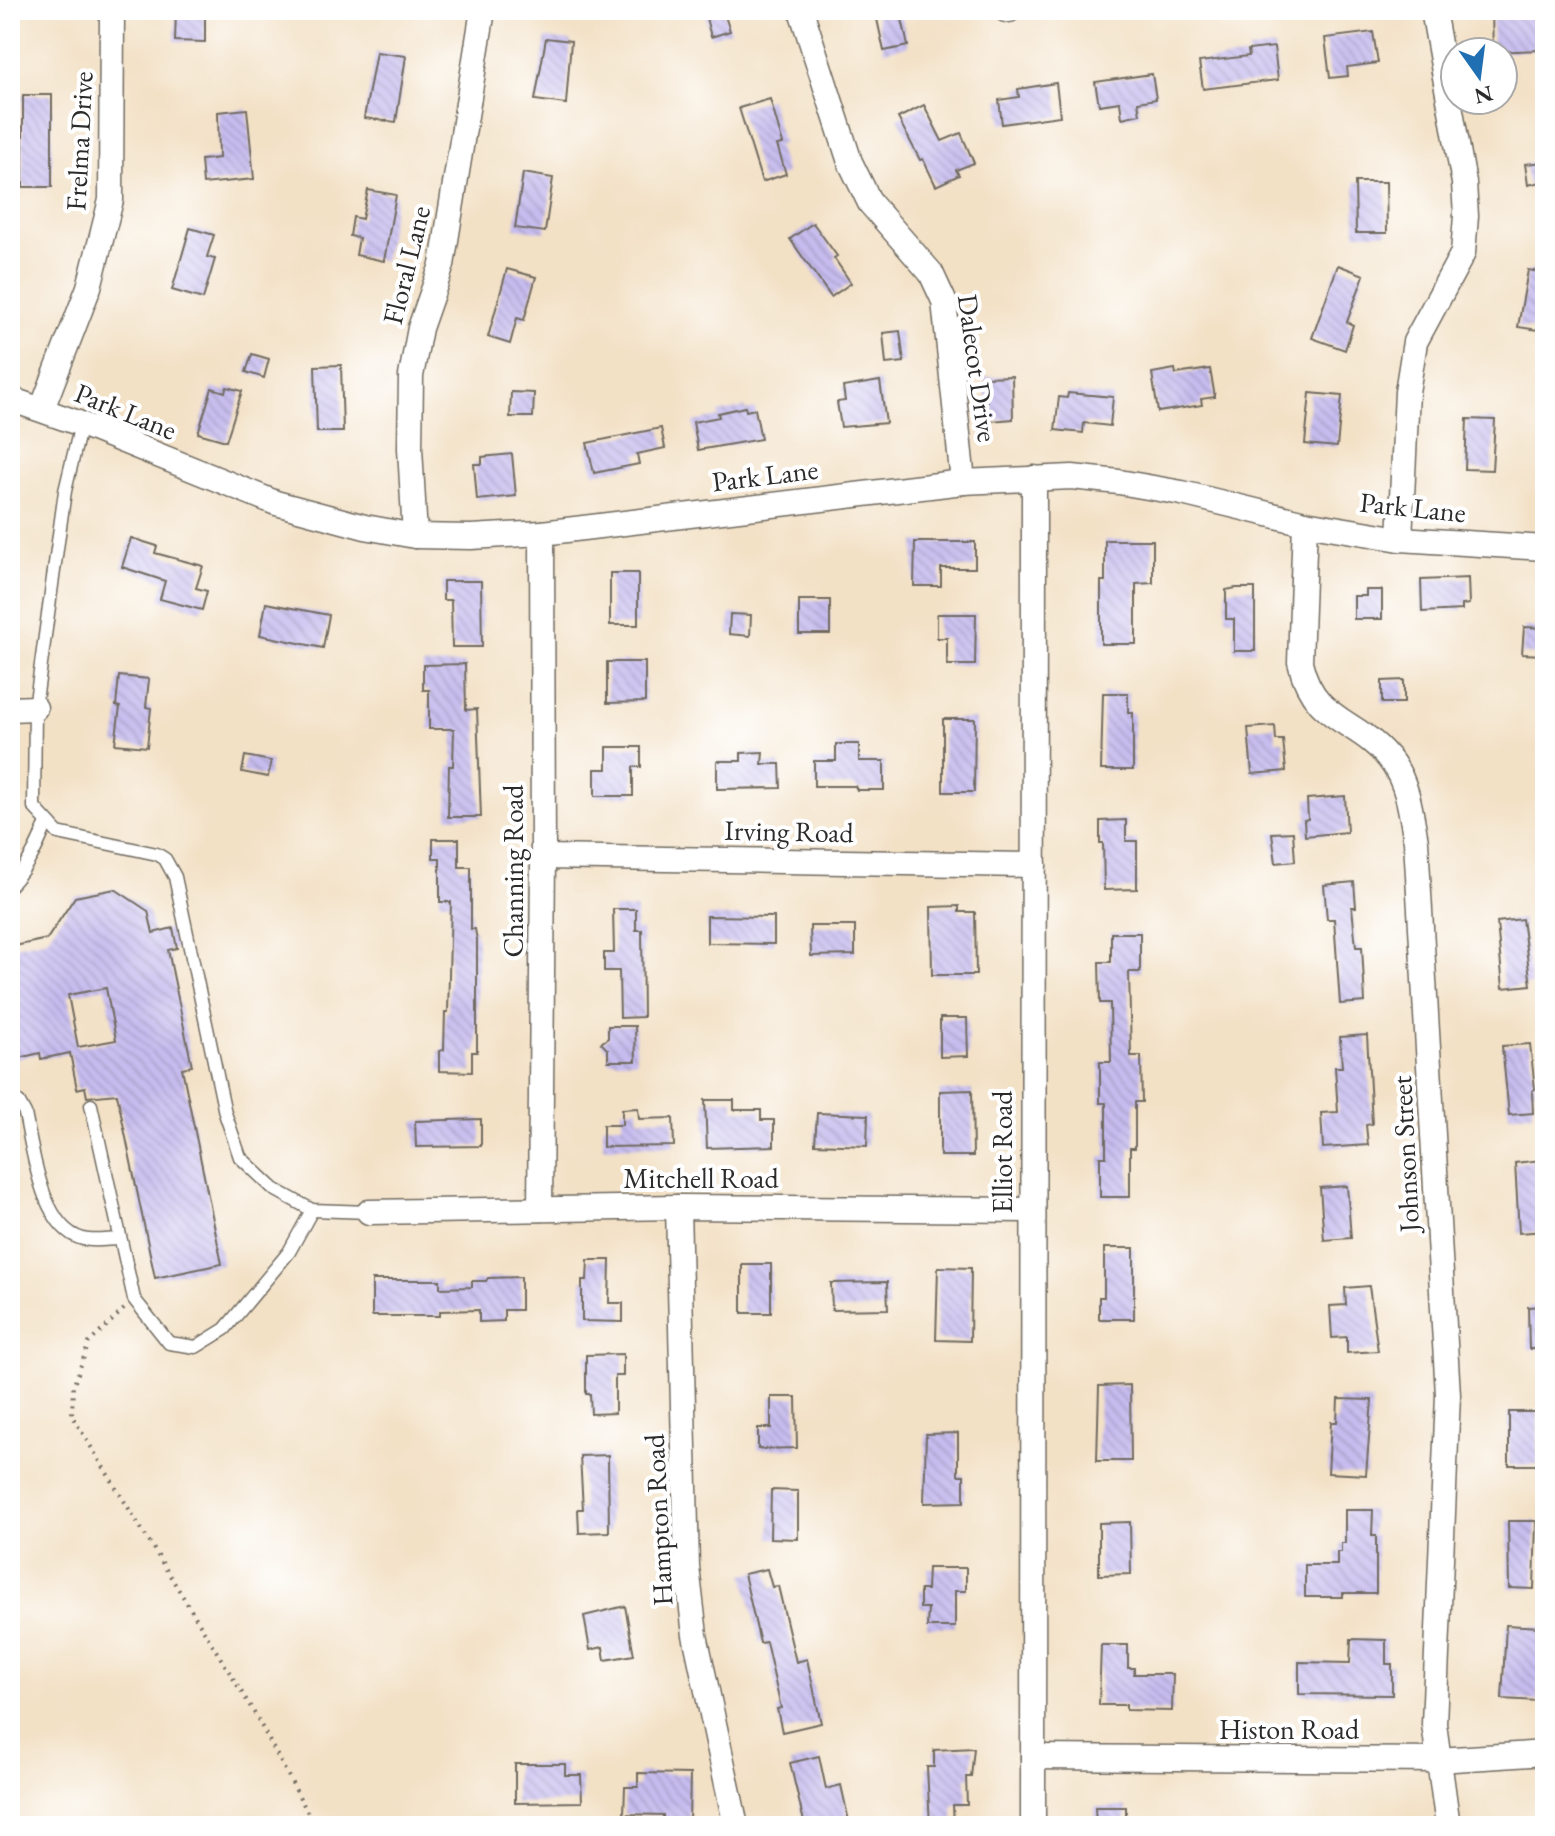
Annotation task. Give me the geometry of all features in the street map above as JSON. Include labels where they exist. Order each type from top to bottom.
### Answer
[{"type":"street","name":"Frelma Drive","points":[[42,409],[89,287],[111,200],[112,10]]},
{"type":"street","name":"Floral Lane","points":[[415,536],[410,448],[411,376],[420,328],[442,265],[483,10]]},
{"type":"street","name":"Dalecot Drive","points":[[801,10],[850,162],[870,203],[931,273],[944,301],[963,482]]},
{"type":"street","points":[[1400,539],[1407,392],[1415,342],[1463,253],[1466,216],[1464,183],[1433,10]]},
{"type":"street","name":"Park Lane","points":[[10,399],[81,424],[276,503],[365,527],[415,536],[542,533],[963,482],[1072,477],[1194,496],[1305,523],[1400,539],[1545,548]]},
{"type":"street","name":"Elliot Road","points":[[1033,1826],[1034,478]]},
{"type":"street","name":"Johnson Street","points":[[1305,523],[1300,662],[1304,681],[1320,705],[1377,746],[1391,761],[1402,778],[1416,841],[1448,1395],[1434,1724],[1448,1826]]},
{"type":"street","name":"Channing Road","points":[[540,1209],[542,533]]},
{"type":"street","points":[[10,709],[35,708]]},
{"type":"street","name":"Irving Road","points":[[543,857],[1034,865]]},
{"type":"street","name":"Mitchell Road","points":[[369,1212],[678,1207],[1032,1210]]},
{"type":"street","name":"Hampton Road","points":[[678,1207],[687,1567],[695,1635],[736,1826]]},
{"type":"street","name":"Histon Road","points":[[1033,1757],[1438,1760],[1545,1753]]},
{"type":"lane","points":[[81,424],[65,491],[35,708],[34,807],[58,833],[157,854],[165,859],[171,868],[225,1113],[240,1157],[274,1189],[312,1210],[369,1212]]},
{"type":"lane","points":[[10,885],[23,872],[36,850],[47,822]]},
{"type":"lane","points":[[10,1096],[19,1103],[25,1114],[43,1191],[56,1220],[75,1236],[86,1240],[120,1239]]},
{"type":"lane","points":[[91,1105],[134,1299],[169,1343],[196,1347],[225,1329],[289,1252],[312,1210]]},
{"type":"path","points":[[134,1299],[89,1343],[73,1387],[72,1416],[255,1714],[315,1826]]},
{"type":"building","points":[[176,10],[205,10],[205,42],[175,41]]},
{"type":"building","points":[[704,10],[723,10],[730,31],[711,37]]},
{"type":"building","points":[[875,10],[900,10],[908,46],[884,51]]},
{"type":"building","points":[[1545,10],[1545,40],[1541,40],[1541,50],[1519,51],[1519,36],[1493,36],[1492,11]]},
{"type":"building","points":[[1373,32],[1378,63],[1347,67],[1348,76],[1330,78],[1325,38]]},
{"type":"building","points":[[546,38],[571,41],[566,104],[535,100]]},
{"type":"building","points":[[1274,47],[1278,80],[1203,89],[1199,62],[1249,56],[1248,50]]},
{"type":"building","points":[[376,52],[406,56],[396,122],[364,118]]},
{"type":"building","points":[[1152,74],[1156,99],[1138,102],[1140,114],[1122,118],[1120,102],[1099,105],[1095,82]]},
{"type":"building","points":[[1056,83],[1060,116],[1002,124],[999,100],[1019,97],[1018,89]]},
{"type":"building","points":[[23,95],[52,95],[52,187],[23,187]]},
{"type":"building","points":[[770,99],[783,144],[777,145],[786,174],[762,182],[739,108]]},
{"type":"building","points":[[924,105],[942,141],[961,133],[974,163],[956,170],[959,175],[936,186],[898,118]]},
{"type":"building","points":[[247,109],[254,179],[203,184],[201,160],[219,158],[218,112]]},
{"type":"building","points":[[1545,162],[1545,181],[1528,185],[1525,164]]},
{"type":"building","points":[[523,173],[553,178],[545,232],[515,228]]},
{"type":"building","points":[[1355,182],[1386,182],[1387,233],[1356,233]]},
{"type":"building","points":[[368,190],[396,195],[384,261],[356,255],[359,238],[350,236],[353,217],[362,219]]},
{"type":"building","points":[[813,223],[837,256],[834,258],[851,283],[831,297],[790,239]]},
{"type":"building","points":[[190,228],[214,235],[207,257],[215,259],[203,299],[172,290]]},
{"type":"building","points":[[1338,265],[1364,275],[1347,322],[1353,325],[1345,350],[1312,338]]},
{"type":"building","points":[[507,269],[536,277],[524,320],[517,318],[510,344],[488,337]]},
{"type":"building","points":[[1528,270],[1545,273],[1545,331],[1518,327]]},
{"type":"building","points":[[900,331],[904,362],[886,364],[883,333]]},
{"type":"building","points":[[252,354],[269,359],[264,378],[246,372]]},
{"type":"building","points":[[341,365],[343,432],[317,432],[315,366]]},
{"type":"building","points":[[1175,369],[1176,374],[1210,369],[1215,397],[1201,399],[1202,405],[1158,412],[1152,373]]},
{"type":"building","points":[[1012,376],[1013,419],[991,421],[987,414],[985,377]]},
{"type":"building","points":[[880,381],[886,423],[841,427],[837,402],[845,401],[843,387]]},
{"type":"building","points":[[227,387],[242,391],[226,441],[198,433],[212,388],[225,392]]},
{"type":"building","points":[[511,392],[534,393],[533,417],[510,417]]},
{"type":"building","points":[[1068,393],[1113,397],[1110,426],[1084,423],[1083,433],[1055,430],[1059,397],[1067,398]]},
{"type":"building","points":[[1310,393],[1342,396],[1337,447],[1305,444]]},
{"type":"building","points":[[745,407],[746,411],[755,409],[761,439],[698,450],[693,422],[719,417],[718,413]]},
{"type":"building","points":[[1467,419],[1495,420],[1492,470],[1465,469]]},
{"type":"building","points":[[661,428],[665,448],[637,454],[639,464],[594,473],[587,443]]},
{"type":"building","points":[[512,454],[516,496],[477,500],[474,464],[482,464],[482,457]]},
{"type":"building","points":[[131,538],[157,546],[155,553],[203,566],[196,588],[207,591],[202,610],[160,599],[165,581],[122,567]]},
{"type":"building","points":[[1105,540],[1153,540],[1153,583],[1136,584],[1136,644],[1101,644],[1101,581],[1105,581]]},
{"type":"building","points":[[915,542],[975,542],[975,568],[941,568],[941,586],[914,586]]},
{"type":"building","points":[[610,573],[638,573],[638,625],[610,625]]},
{"type":"building","points":[[1468,578],[1469,604],[1462,605],[1462,610],[1422,612],[1421,580]]},
{"type":"building","points":[[443,581],[481,581],[482,647],[452,647],[451,600],[443,600]]},
{"type":"building","points":[[1255,588],[1255,651],[1234,651],[1234,619],[1226,619],[1226,590]]},
{"type":"building","points":[[1366,590],[1382,590],[1382,619],[1354,619],[1354,596],[1366,596]]},
{"type":"building","points":[[799,600],[830,600],[830,634],[799,634]]},
{"type":"building","points":[[266,603],[329,615],[323,648],[260,635]]},
{"type":"building","points":[[730,614],[751,615],[750,636],[729,634]]},
{"type":"building","points":[[937,614],[976,614],[975,665],[947,665],[947,638],[937,638]]},
{"type":"building","points":[[1524,627],[1545,628],[1545,655],[1522,654]]},
{"type":"building","points":[[607,662],[645,662],[645,702],[607,703]]},
{"type":"building","points":[[465,664],[466,710],[477,709],[481,817],[448,817],[449,766],[453,766],[454,729],[429,729],[429,690],[423,690],[423,665]]},
{"type":"building","points":[[119,676],[149,679],[146,707],[151,708],[147,747],[115,744],[120,707],[116,706]]},
{"type":"building","points":[[1404,680],[1404,703],[1382,703],[1382,681]]},
{"type":"building","points":[[1103,693],[1128,693],[1128,713],[1133,713],[1133,770],[1101,770]]},
{"type":"building","points":[[943,719],[975,719],[974,792],[943,792]]},
{"type":"building","points":[[1275,726],[1276,740],[1283,740],[1286,771],[1252,774],[1248,728]]},
{"type":"building","points":[[836,744],[859,744],[859,761],[884,761],[884,790],[814,786],[814,761],[836,761]]},
{"type":"building","points":[[607,747],[641,747],[641,767],[633,767],[633,796],[595,796],[595,769],[607,769]]},
{"type":"building","points":[[763,752],[762,764],[780,764],[781,788],[717,789],[717,761],[741,761],[741,753]]},
{"type":"building","points":[[245,756],[271,761],[268,777],[242,772]]},
{"type":"building","points":[[1345,796],[1347,832],[1305,836],[1307,799]]},
{"type":"building","points":[[1126,820],[1126,841],[1137,841],[1137,889],[1104,890],[1100,821]]},
{"type":"building","points":[[1293,832],[1295,861],[1276,863],[1272,833]]},
{"type":"building","points":[[433,839],[459,839],[459,867],[471,867],[471,929],[475,929],[477,940],[477,1052],[472,1052],[472,1072],[439,1071],[439,1051],[444,1050],[445,1012],[448,1012],[451,902],[440,902],[440,858],[433,858]]},
{"type":"building","points":[[1354,882],[1356,907],[1352,907],[1356,947],[1362,947],[1365,1002],[1340,1004],[1334,919],[1327,919],[1324,885]]},
{"type":"building","points":[[115,889],[148,911],[153,933],[173,928],[177,948],[168,950],[192,1066],[182,1068],[222,1264],[155,1278],[117,1094],[87,1097],[85,1087],[77,1089],[70,1053],[41,1059],[40,1053],[15,1059],[14,1052],[10,1053],[10,947],[47,939],[75,897]],"holes":[[[106,988],[116,1040],[78,1047],[68,995]]]},
{"type":"building","points":[[959,906],[959,912],[975,912],[976,975],[932,975],[931,907]]},
{"type":"building","points":[[613,909],[636,909],[636,930],[642,930],[643,1017],[620,1018],[619,971],[604,971],[604,953],[614,953]]},
{"type":"building","points":[[707,916],[774,917],[774,944],[707,943]]},
{"type":"building","points":[[1522,919],[1531,985],[1503,988],[1497,922]]},
{"type":"building","points":[[810,926],[855,926],[855,955],[811,956]]},
{"type":"building","points":[[1111,933],[1140,933],[1140,972],[1129,972],[1131,1056],[1141,1056],[1142,1102],[1135,1102],[1135,1148],[1130,1148],[1130,1197],[1100,1197],[1100,1157],[1106,1157],[1106,1103],[1100,1103],[1100,1062],[1111,1062],[1110,1003],[1100,1003],[1099,962],[1111,962]]},
{"type":"building","points":[[940,1018],[967,1018],[968,1056],[940,1057]]},
{"type":"building","points":[[608,1026],[635,1026],[636,1061],[608,1061],[608,1050],[601,1043],[608,1038]]},
{"type":"building","points":[[1367,1035],[1372,1124],[1366,1125],[1368,1145],[1323,1148],[1321,1113],[1338,1112],[1335,1067],[1342,1067],[1340,1037]]},
{"type":"building","points":[[1530,1044],[1535,1089],[1532,1091],[1533,1113],[1509,1115],[1502,1046]]},
{"type":"building","points":[[972,1090],[973,1156],[940,1156],[940,1091]]},
{"type":"building","points":[[705,1100],[734,1100],[734,1110],[761,1110],[761,1120],[774,1120],[774,1146],[707,1148]]},
{"type":"building","points":[[638,1108],[639,1119],[673,1118],[674,1146],[603,1147],[603,1125],[622,1125],[622,1109]]},
{"type":"building","points":[[817,1113],[868,1115],[867,1146],[815,1144]]},
{"type":"building","points":[[481,1119],[481,1146],[416,1147],[415,1121]]},
{"type":"building","points":[[1541,1160],[1545,1231],[1519,1233],[1515,1163]]},
{"type":"building","points":[[1347,1186],[1351,1238],[1324,1240],[1320,1188]]},
{"type":"building","points":[[1104,1248],[1134,1248],[1134,1319],[1099,1319],[1099,1297],[1104,1297]]},
{"type":"building","points":[[588,1260],[610,1260],[609,1303],[623,1303],[623,1322],[582,1321],[582,1280],[587,1280]]},
{"type":"building","points":[[742,1264],[771,1264],[771,1313],[742,1313]]},
{"type":"building","points":[[938,1267],[971,1268],[970,1341],[936,1340]]},
{"type":"building","points":[[521,1277],[521,1310],[504,1310],[504,1321],[479,1322],[479,1310],[440,1311],[440,1316],[372,1316],[372,1280],[440,1280],[440,1288],[472,1287],[472,1281],[486,1281],[488,1278]]},
{"type":"building","points":[[887,1282],[888,1309],[832,1310],[831,1283]]},
{"type":"building","points":[[1369,1286],[1378,1351],[1347,1353],[1347,1337],[1332,1338],[1330,1306],[1346,1305],[1345,1288]]},
{"type":"building","points":[[1545,1306],[1545,1349],[1529,1349],[1528,1307]]},
{"type":"building","points":[[623,1354],[623,1376],[615,1376],[615,1413],[591,1414],[590,1394],[586,1394],[586,1355]]},
{"type":"building","points":[[1130,1385],[1131,1461],[1097,1461],[1099,1386]]},
{"type":"building","points":[[771,1397],[796,1397],[797,1448],[758,1449],[758,1428],[771,1428]]},
{"type":"building","points":[[1338,1399],[1372,1400],[1366,1475],[1328,1473],[1331,1422],[1337,1422]]},
{"type":"building","points":[[1509,1412],[1538,1412],[1538,1465],[1509,1465]]},
{"type":"building","points":[[958,1433],[958,1475],[964,1475],[964,1502],[924,1503],[926,1434]]},
{"type":"building","points":[[608,1455],[609,1532],[579,1533],[578,1509],[583,1509],[580,1456]]},
{"type":"building","points":[[771,1490],[798,1491],[798,1539],[770,1538]]},
{"type":"building","points":[[1345,1510],[1373,1510],[1376,1593],[1305,1597],[1305,1565],[1337,1565],[1337,1552],[1341,1552],[1341,1543],[1345,1543]]},
{"type":"building","points":[[1508,1521],[1536,1521],[1534,1589],[1509,1588]]},
{"type":"building","points":[[1130,1522],[1131,1574],[1099,1575],[1099,1523]]},
{"type":"building","points":[[928,1568],[966,1568],[966,1591],[955,1591],[955,1627],[927,1627],[928,1608],[920,1608],[920,1590],[927,1590]]},
{"type":"building","points":[[767,1569],[772,1587],[778,1586],[796,1662],[807,1659],[821,1723],[782,1732],[777,1709],[781,1708],[766,1642],[760,1643],[744,1574]]},
{"type":"building","points":[[625,1606],[634,1655],[605,1660],[603,1647],[590,1650],[584,1616]]},
{"type":"building","points":[[1506,1625],[1541,1627],[1540,1636],[1545,1637],[1545,1673],[1539,1672],[1538,1701],[1502,1699]]},
{"type":"building","points":[[1351,1639],[1386,1640],[1386,1664],[1392,1664],[1392,1695],[1299,1694],[1299,1662],[1350,1663]]},
{"type":"building","points":[[1101,1645],[1128,1645],[1128,1668],[1134,1668],[1134,1674],[1173,1674],[1172,1711],[1126,1710],[1126,1705],[1099,1705]]},
{"type":"building","points":[[974,1748],[971,1777],[966,1777],[967,1805],[953,1805],[954,1826],[930,1826],[927,1767],[934,1767],[934,1750]]},
{"type":"building","points":[[819,1756],[826,1789],[841,1785],[849,1821],[827,1826],[805,1826],[790,1763]]},
{"type":"building","points":[[515,1764],[565,1764],[565,1775],[581,1775],[582,1802],[515,1803]]},
{"type":"building","points":[[638,1773],[690,1774],[689,1823],[663,1823],[663,1815],[624,1814],[625,1787],[638,1787]]},
{"type":"building","points":[[1095,1807],[1126,1807],[1126,1826],[1096,1826]]}]
